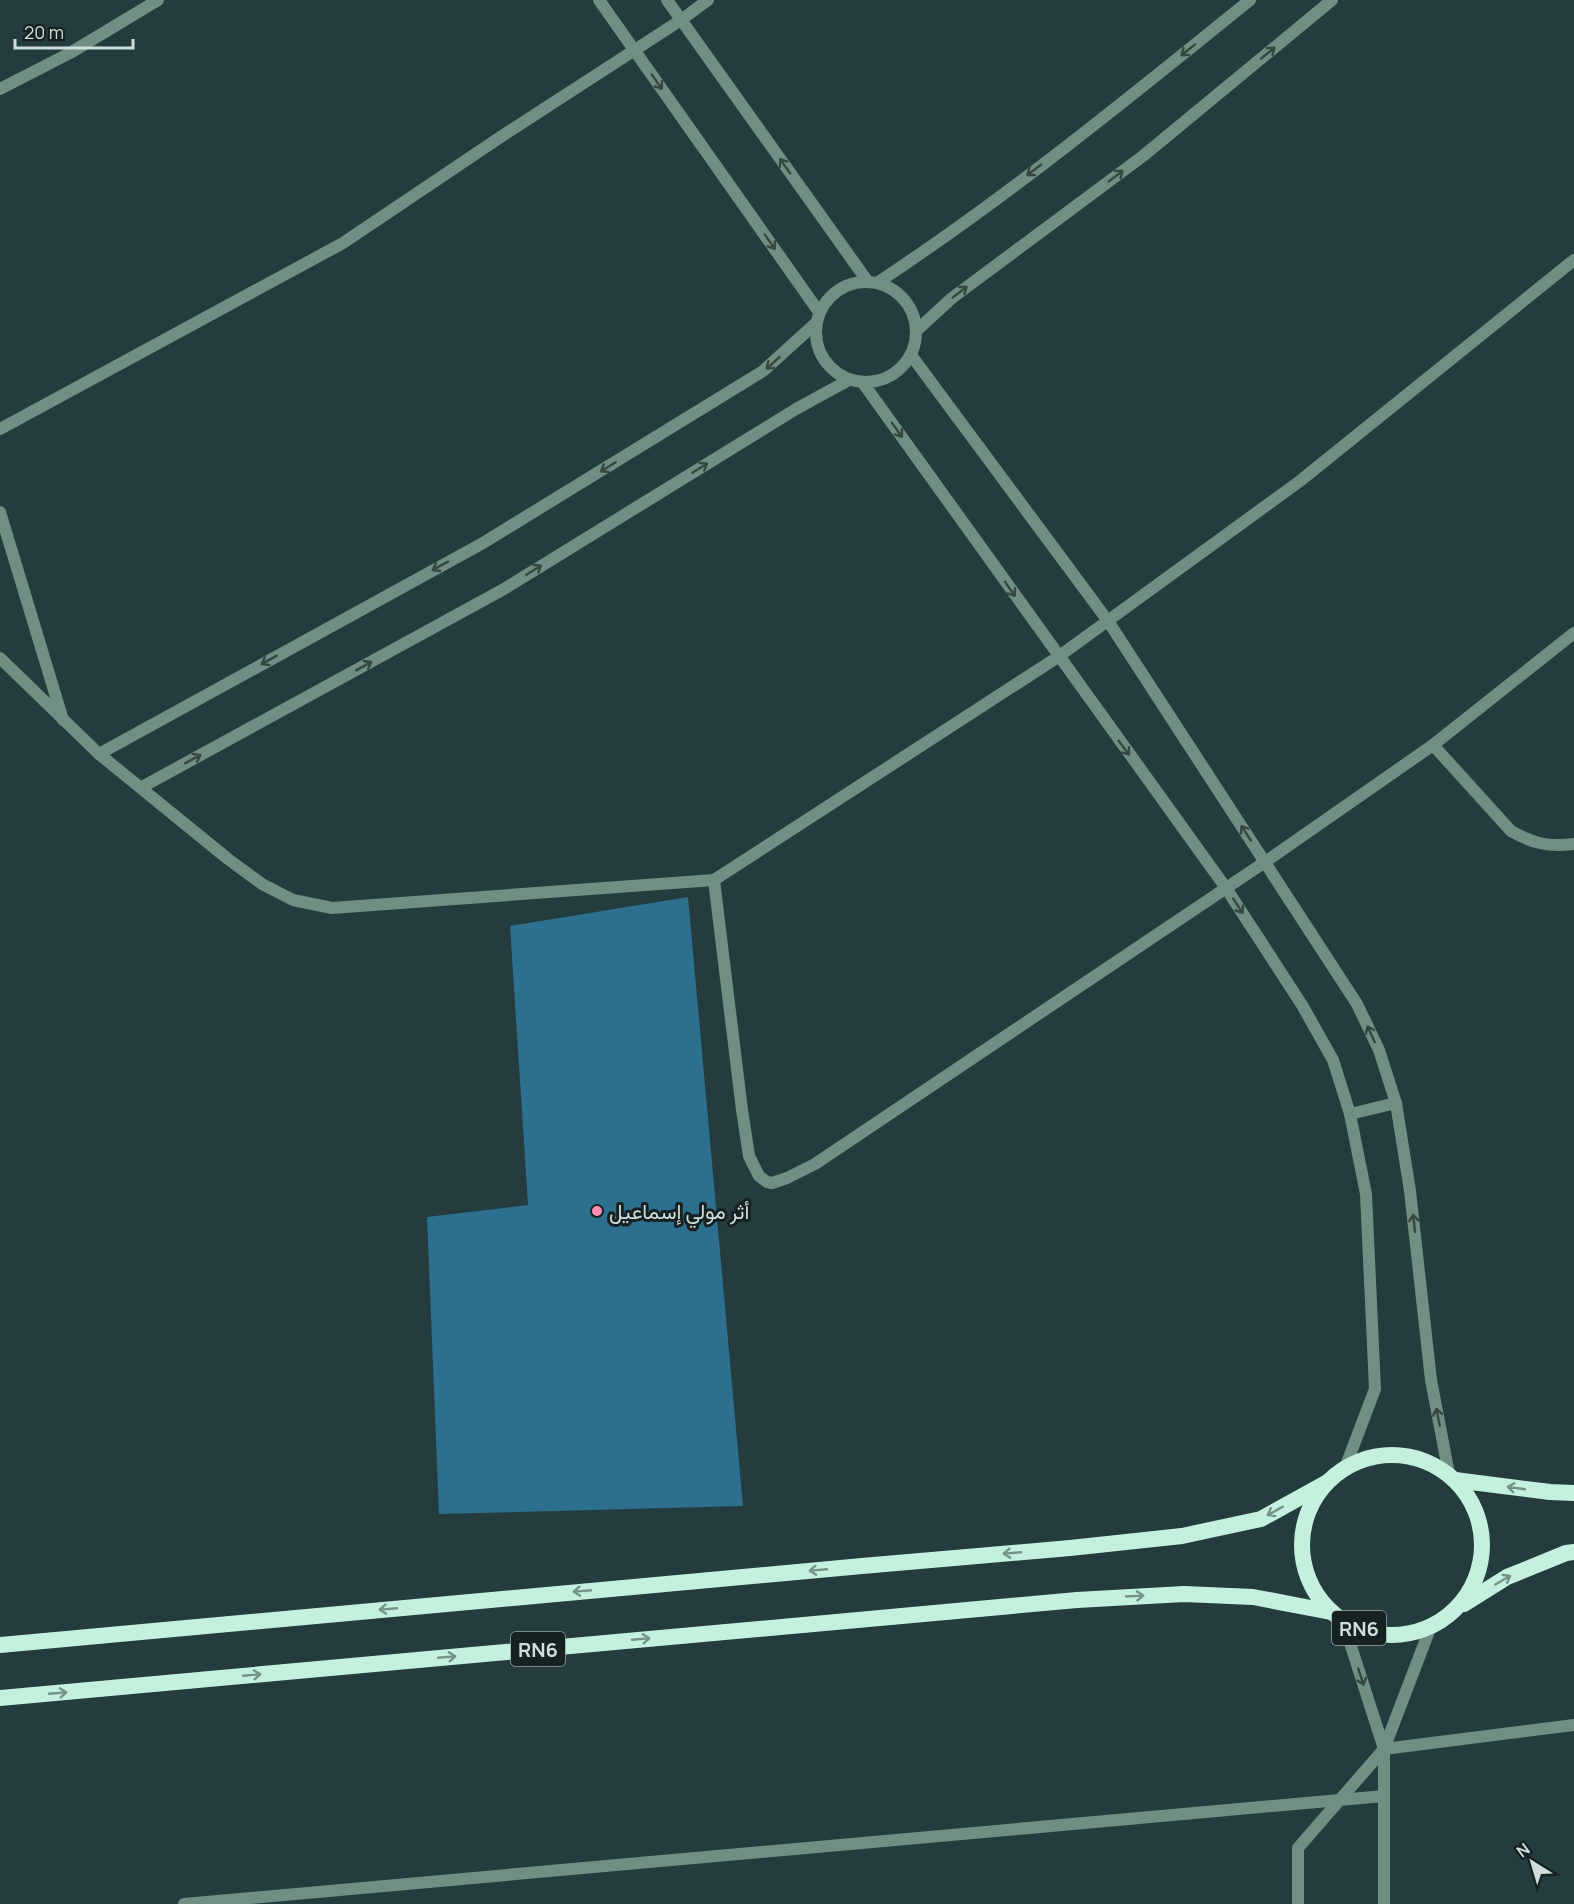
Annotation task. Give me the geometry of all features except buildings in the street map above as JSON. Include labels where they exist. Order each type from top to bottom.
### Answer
[{"type":"highway","name":"RN6","points":[[0,1645],[1182,1536],[1260,1519],[1326,1483],[1345,1468],[1370,1457],[1398,1454],[1425,1460],[1452,1477],[1472,1503],[1481,1532],[1481,1561],[1471,1588],[1453,1611]]},
{"type":"highway","name":"RN6","points":[[1452,1477],[1550,1492],[1574,1493]]},
{"type":"highway","name":"RN6","points":[[1326,1483],[1310,1507],[1302,1534],[1303,1563],[1313,1590],[1337,1616]]},
{"type":"highway","name":"RN6","points":[[0,1698],[1077,1599],[1184,1593],[1253,1597],[1337,1616],[1371,1633],[1401,1635],[1431,1626],[1507,1577],[1566,1553],[1574,1552]]},
{"type":"street","points":[[0,89],[70,53],[158,0]]},
{"type":"street","points":[[599,0],[818,318]]},
{"type":"street","points":[[667,0],[872,283]]},
{"type":"street","points":[[0,429],[343,243],[708,0]]},
{"type":"street","points":[[872,283],[931,247],[1119,107],[1250,0]]},
{"type":"street","points":[[916,331],[952,298],[1143,156],[1332,0]]},
{"type":"street","points":[[0,658],[99,754],[228,859],[262,884],[293,900],[332,908],[714,880],[1058,657],[1300,481],[1574,260]]},
{"type":"street","points":[[853,283],[872,283],[893,289],[905,300],[914,315],[915,344],[902,367],[891,376],[863,383],[837,374],[826,364],[819,352],[816,338],[818,318],[827,299],[853,283]]},
{"type":"street","points":[[99,754],[483,543],[763,371],[818,318]]},
{"type":"street","points":[[910,356],[1107,621],[1357,1004],[1379,1050],[1396,1103],[1410,1191],[1431,1380],[1452,1477]]},
{"type":"street","points":[[142,787],[504,589],[786,415],[849,380]]},
{"type":"street","points":[[863,383],[1226,888],[1302,1005],[1333,1060],[1350,1114],[1366,1194],[1375,1389],[1345,1468]]},
{"type":"street","points":[[0,513],[63,721]]},
{"type":"street","points":[[714,880],[749,1156],[759,1176],[772,1183],[815,1164],[1265,862],[1433,745],[1574,633]]},
{"type":"street","points":[[1433,745],[1511,831],[1527,841],[1544,845],[1574,844]]},
{"type":"street","points":[[1350,1114],[1396,1103]]},
{"type":"street","points":[[1337,1616],[1384,1749],[1384,1904]]},
{"type":"street","points":[[1298,1904],[1298,1848],[1384,1749],[1431,1626]]},
{"type":"street","points":[[1384,1749],[1574,1725]]},
{"type":"street","points":[[184,1904],[1384,1796]]},
{"type":"place","name":"أثر مولي إسماعيل","points":[[597,1211]]}]
